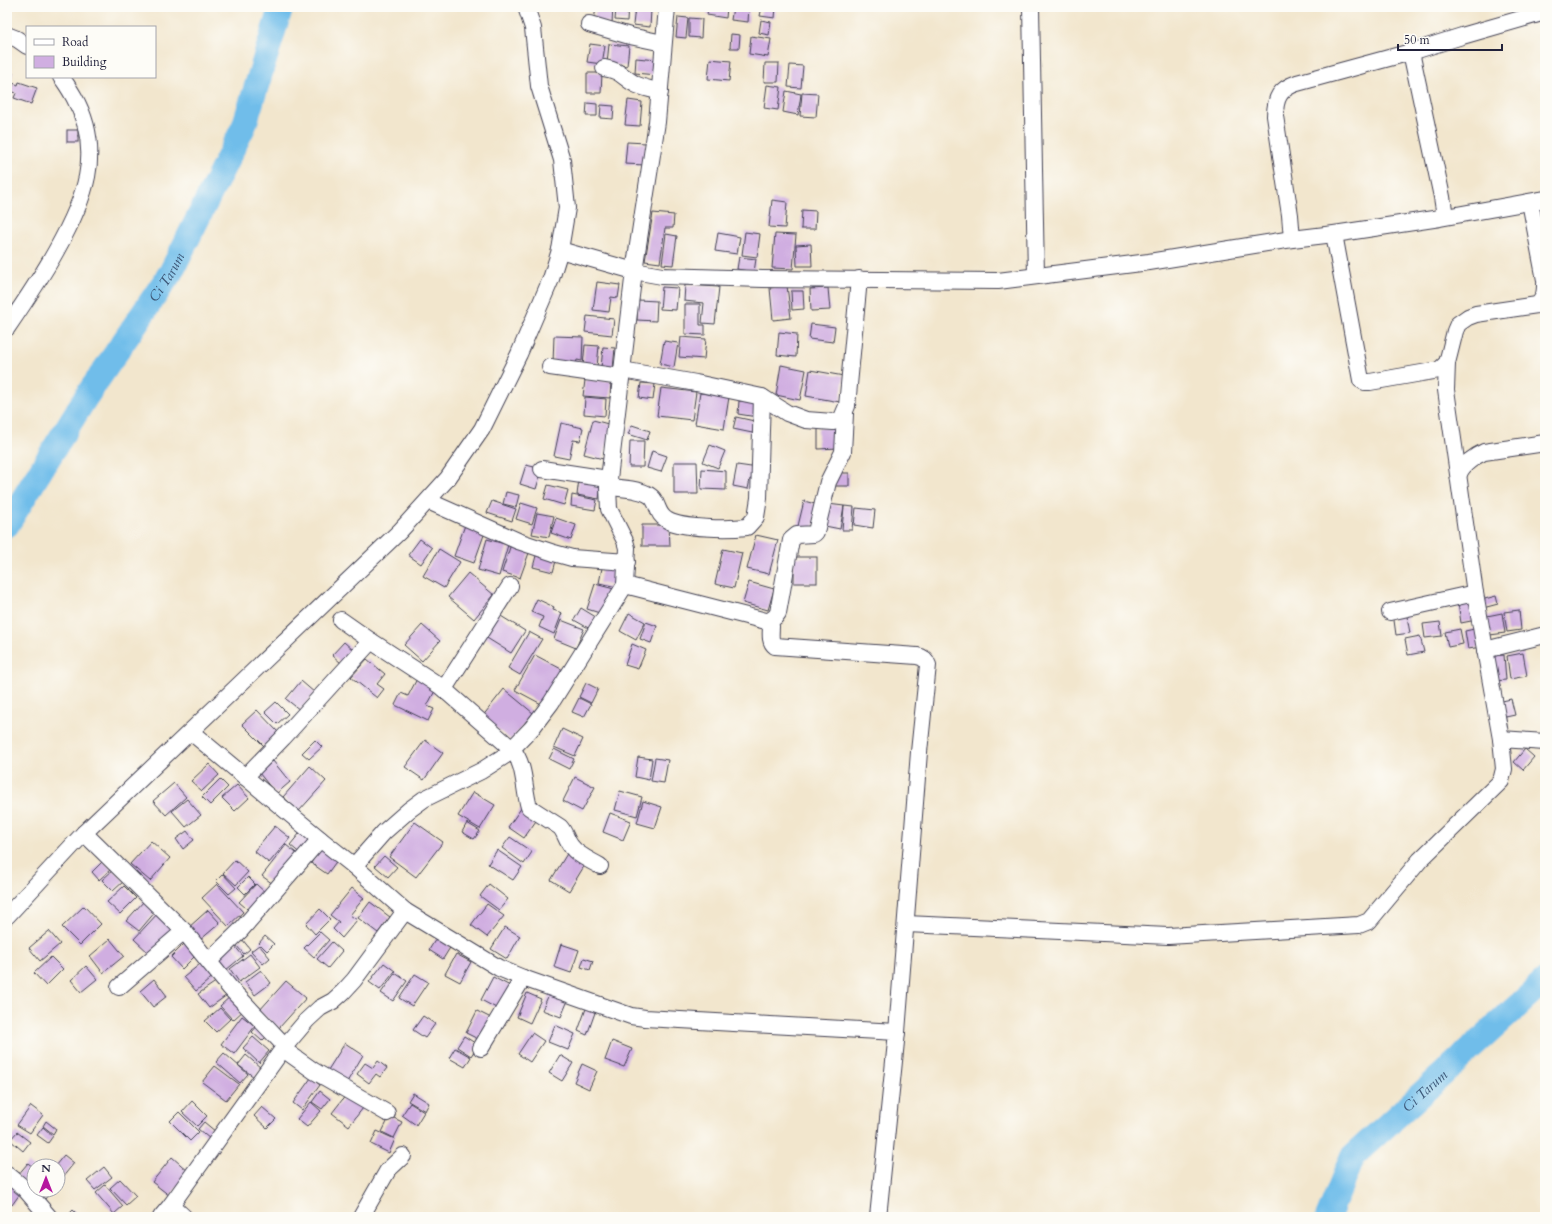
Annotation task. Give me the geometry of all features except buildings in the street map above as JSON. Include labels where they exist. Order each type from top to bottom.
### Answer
[{"type":"street","points":[[7,916],[84,833],[400,531],[448,478],[482,429],[519,354],[551,279],[560,250],[567,208],[562,160],[539,86],[533,28],[526,7]]},
{"type":"street","points":[[354,866],[384,832],[409,810],[424,799],[481,771],[512,749],[532,728],[551,703],[625,585],[627,548],[609,509],[608,483],[634,271],[660,92],[666,7]]},
{"type":"street","points":[[1031,7],[1036,276]]},
{"type":"street","points":[[1292,239],[1290,215],[1275,116],[1275,105],[1279,95],[1287,87],[1545,12]]},
{"type":"street","points":[[589,24],[637,38],[663,43]]},
{"type":"street","points":[[7,34],[26,45]]},
{"type":"street","points":[[1411,52],[1445,216]]},
{"type":"street","points":[[604,68],[613,69],[622,73],[638,85],[660,92]]},
{"type":"street","points":[[7,328],[36,286],[64,237],[80,205],[85,189],[89,168],[89,146],[86,126],[78,105],[62,78]]},
{"type":"street","points":[[560,250],[634,271],[670,276],[764,279],[998,281],[1149,262],[1292,239],[1334,234],[1537,200],[1545,280]]},
{"type":"street","points":[[1334,234],[1361,380],[1370,382],[1439,370],[1447,363]]},
{"type":"street","points":[[768,622],[778,613],[790,540],[797,535],[814,534],[816,532],[828,482],[842,452],[859,279]]},
{"type":"street","points":[[906,924],[1168,936],[1363,924],[1369,921],[1420,860],[1500,781],[1504,769],[1501,739],[1475,593],[1446,390],[1447,363],[1452,340],[1458,324],[1468,317],[1476,314],[1537,305],[1542,301],[1545,292],[1545,284]]},
{"type":"street","points":[[550,367],[704,384],[762,397],[787,413],[806,420],[833,422],[841,420],[845,414]]},
{"type":"street","points":[[542,469],[608,483],[648,494],[654,499],[659,513],[667,520],[677,524],[718,528],[747,527],[756,517],[757,511],[762,397]]},
{"type":"street","points":[[1459,474],[1461,469],[1475,457],[1484,452],[1545,443]]},
{"type":"street","points":[[428,500],[512,538],[554,553],[579,559],[627,562]]},
{"type":"street","points":[[625,585],[768,622],[771,626],[772,644],[775,646],[917,656],[922,657],[927,662],[928,665],[919,752],[897,1032],[878,1217]]},
{"type":"street","points":[[444,690],[510,586]]},
{"type":"street","points":[[1390,612],[1475,593]]},
{"type":"street","points":[[341,620],[444,690],[512,749],[522,766],[529,807],[563,830],[568,842],[574,850],[600,866]]},
{"type":"street","points":[[1485,650],[1545,635]]},
{"type":"street","points":[[245,777],[283,738],[371,641]]},
{"type":"street","points":[[191,732],[354,866],[405,910],[499,968],[631,1016],[897,1032]]},
{"type":"street","points":[[1501,739],[1545,742]]},
{"type":"street","points":[[84,833],[184,931],[230,988],[284,1048],[314,1071],[387,1113]]},
{"type":"street","points":[[209,961],[240,931],[320,839]]},
{"type":"street","points":[[161,1217],[284,1048],[307,1020],[320,1008],[333,1001],[354,980],[405,910]]},
{"type":"street","points":[[119,986],[184,931]]},
{"type":"street","points":[[481,1048],[523,978]]},
{"type":"street","points":[[361,1217],[388,1170],[403,1156]]},
{"type":"street","points":[[7,1174],[24,1188],[48,1217]]},
{"type":"street","points":[[171,1205],[184,1217]]},
{"type":"waterway","name":"Ci Tarum","points":[[7,525],[86,397],[171,272],[244,126],[281,7]]},
{"type":"waterway","name":"Ci Tarum","points":[[1328,1217],[1352,1157],[1545,981]]}]
